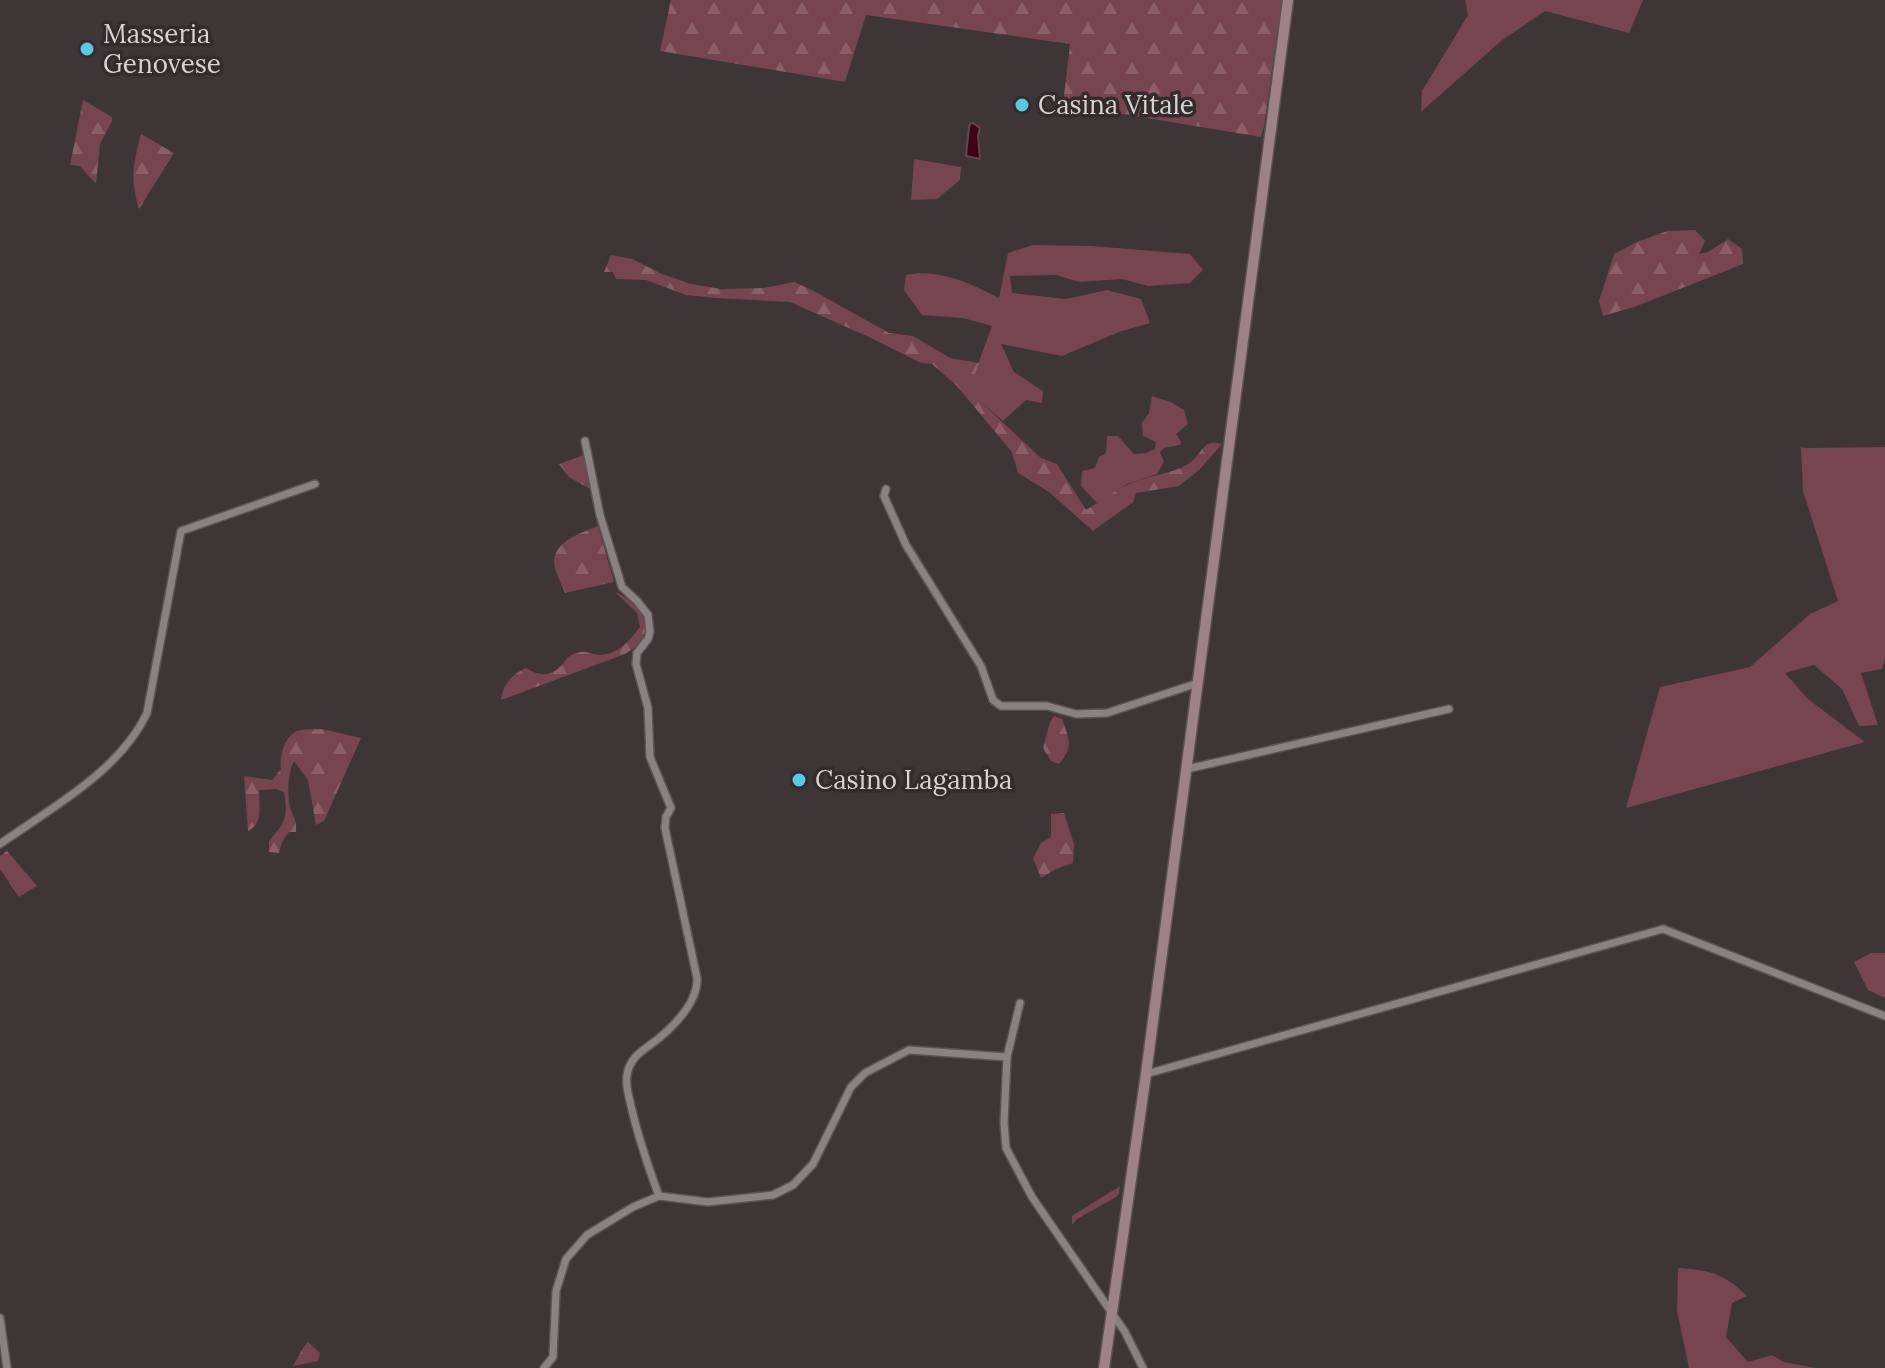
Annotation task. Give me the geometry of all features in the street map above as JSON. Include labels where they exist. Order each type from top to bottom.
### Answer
[{"type":"main road","points":[[1104,1368],[1146,1074],[1288,0]]},
{"type":"street","points":[[585,441],[600,515],[622,587],[648,615],[650,632],[637,653],[636,664],[648,708],[650,757],[671,808],[665,828],[697,978],[697,988],[681,1017],[638,1053],[627,1075],[627,1088],[639,1138],[659,1196]]},
{"type":"street","points":[[0,844],[92,779],[126,748],[138,731],[147,713],[181,531],[315,484]]},
{"type":"street","points":[[886,489],[884,496],[906,545],[981,666],[993,700],[1001,706],[1047,706],[1076,714],[1107,713],[1198,683]]},
{"type":"street","points":[[1187,769],[1449,709]]},
{"type":"street","points":[[1146,1074],[1663,929],[1885,1016]]},
{"type":"street","points":[[1020,1003],[1007,1057],[1006,1148],[1032,1197],[1125,1332],[1143,1368]]},
{"type":"street","points":[[544,1368],[553,1357],[556,1291],[566,1259],[587,1235],[633,1207],[659,1196],[708,1202],[773,1195],[793,1185],[813,1164],[851,1087],[865,1073],[909,1050],[1007,1057]]},
{"type":"street","points":[[0,1318],[7,1368]]},
{"type":"green space","points":[[671,0],[1282,0],[1261,137],[1063,104],[1070,44],[866,15],[845,82],[660,51]]},
{"type":"green space","points":[[1465,0],[1643,0],[1629,33],[1545,11],[1501,41],[1421,112],[1422,91],[1468,15]]},
{"type":"green space","points":[[83,100],[112,117],[100,144],[96,184],[80,166],[70,165]]},
{"type":"green space","points":[[141,134],[174,153],[139,209],[134,172]]},
{"type":"green space","points":[[914,159],[961,167],[960,180],[937,199],[911,200]]},
{"type":"green space","points":[[1695,230],[1705,241],[1699,254],[1728,239],[1742,249],[1743,264],[1637,306],[1603,316],[1599,301],[1614,254],[1667,231]]},
{"type":"green space","points":[[1033,245],[1190,254],[1203,270],[1190,283],[1148,286],[1122,279],[1079,282],[1056,275],[1010,276],[1012,293],[1066,299],[1107,290],[1141,299],[1150,323],[1119,332],[1062,356],[1001,344],[1014,372],[1043,391],[1042,403],[1026,400],[1003,421],[968,391],[992,326],[963,318],[922,315],[904,290],[906,275],[942,275],[999,298],[1008,253]]},
{"type":"green space","points":[[611,255],[632,259],[691,284],[721,289],[764,288],[794,282],[889,333],[913,336],[950,358],[979,363],[969,391],[1041,458],[1057,464],[1086,510],[1123,487],[1188,464],[1210,443],[1222,444],[1200,469],[1179,486],[1136,493],[1133,502],[1093,531],[1049,492],[1018,473],[1012,452],[956,385],[932,364],[921,363],[790,302],[686,295],[646,280],[616,279],[613,272],[604,272]]},
{"type":"green space","points":[[1152,396],[1184,410],[1188,424],[1176,434],[1180,445],[1164,448],[1160,452],[1164,462],[1157,474],[1127,484],[1097,503],[1081,486],[1082,471],[1095,468],[1099,457],[1106,453],[1107,436],[1118,436],[1134,454],[1155,449],[1156,442],[1143,436],[1142,423],[1149,413]]},
{"type":"green space","points":[[1801,447],[1885,447],[1885,659],[1882,669],[1861,673],[1878,725],[1859,726],[1842,689],[1814,665],[1785,673],[1808,699],[1865,742],[1626,808],[1660,687],[1750,667],[1810,614],[1838,601],[1803,491]]},
{"type":"green space","points":[[584,455],[590,489],[569,477],[559,464]]},
{"type":"green space","points":[[598,526],[614,582],[565,593],[555,569],[555,555],[570,538]]},
{"type":"green space","points":[[614,591],[634,605],[645,621],[643,638],[636,646],[625,654],[501,700],[509,680],[526,668],[535,673],[548,674],[557,670],[572,655],[584,652],[606,654],[627,642],[640,627],[637,613]]},
{"type":"green space","points":[[1054,716],[1062,719],[1069,743],[1067,753],[1059,764],[1051,761],[1043,748]]},
{"type":"green space","points":[[322,729],[361,738],[324,821],[316,825],[308,780],[294,761],[289,777],[289,796],[296,832],[289,832],[279,853],[269,852],[269,841],[284,819],[284,792],[259,790],[259,819],[248,831],[244,776],[272,780],[281,769],[283,749],[291,735],[301,730]]},
{"type":"green space","points":[[1064,813],[1074,844],[1073,863],[1041,878],[1033,858],[1041,843],[1051,837],[1051,814]]},
{"type":"green space","points":[[7,851],[37,886],[19,897],[0,869],[0,856]]},
{"type":"green space","points":[[1871,953],[1885,953],[1885,998],[1868,990],[1854,962]]},
{"type":"green space","points":[[1120,1186],[1116,1197],[1072,1225],[1072,1216]]},
{"type":"green space","points":[[1678,1268],[1716,1274],[1747,1296],[1732,1303],[1726,1337],[1748,1362],[1772,1355],[1784,1362],[1816,1368],[1689,1368],[1677,1311]]},
{"type":"green space","points":[[308,1342],[320,1353],[318,1361],[293,1366],[303,1348]]},
{"type":"shaded area","points":[[973,123],[980,128],[980,159],[966,156],[969,127]]},
{"type":"place","name":"Masseria Genovese","points":[[87,49]]},
{"type":"place","name":"Casina Vitale","points":[[1022,105]]},
{"type":"place","name":"Casino Lagamba","points":[[799,780]]}]
